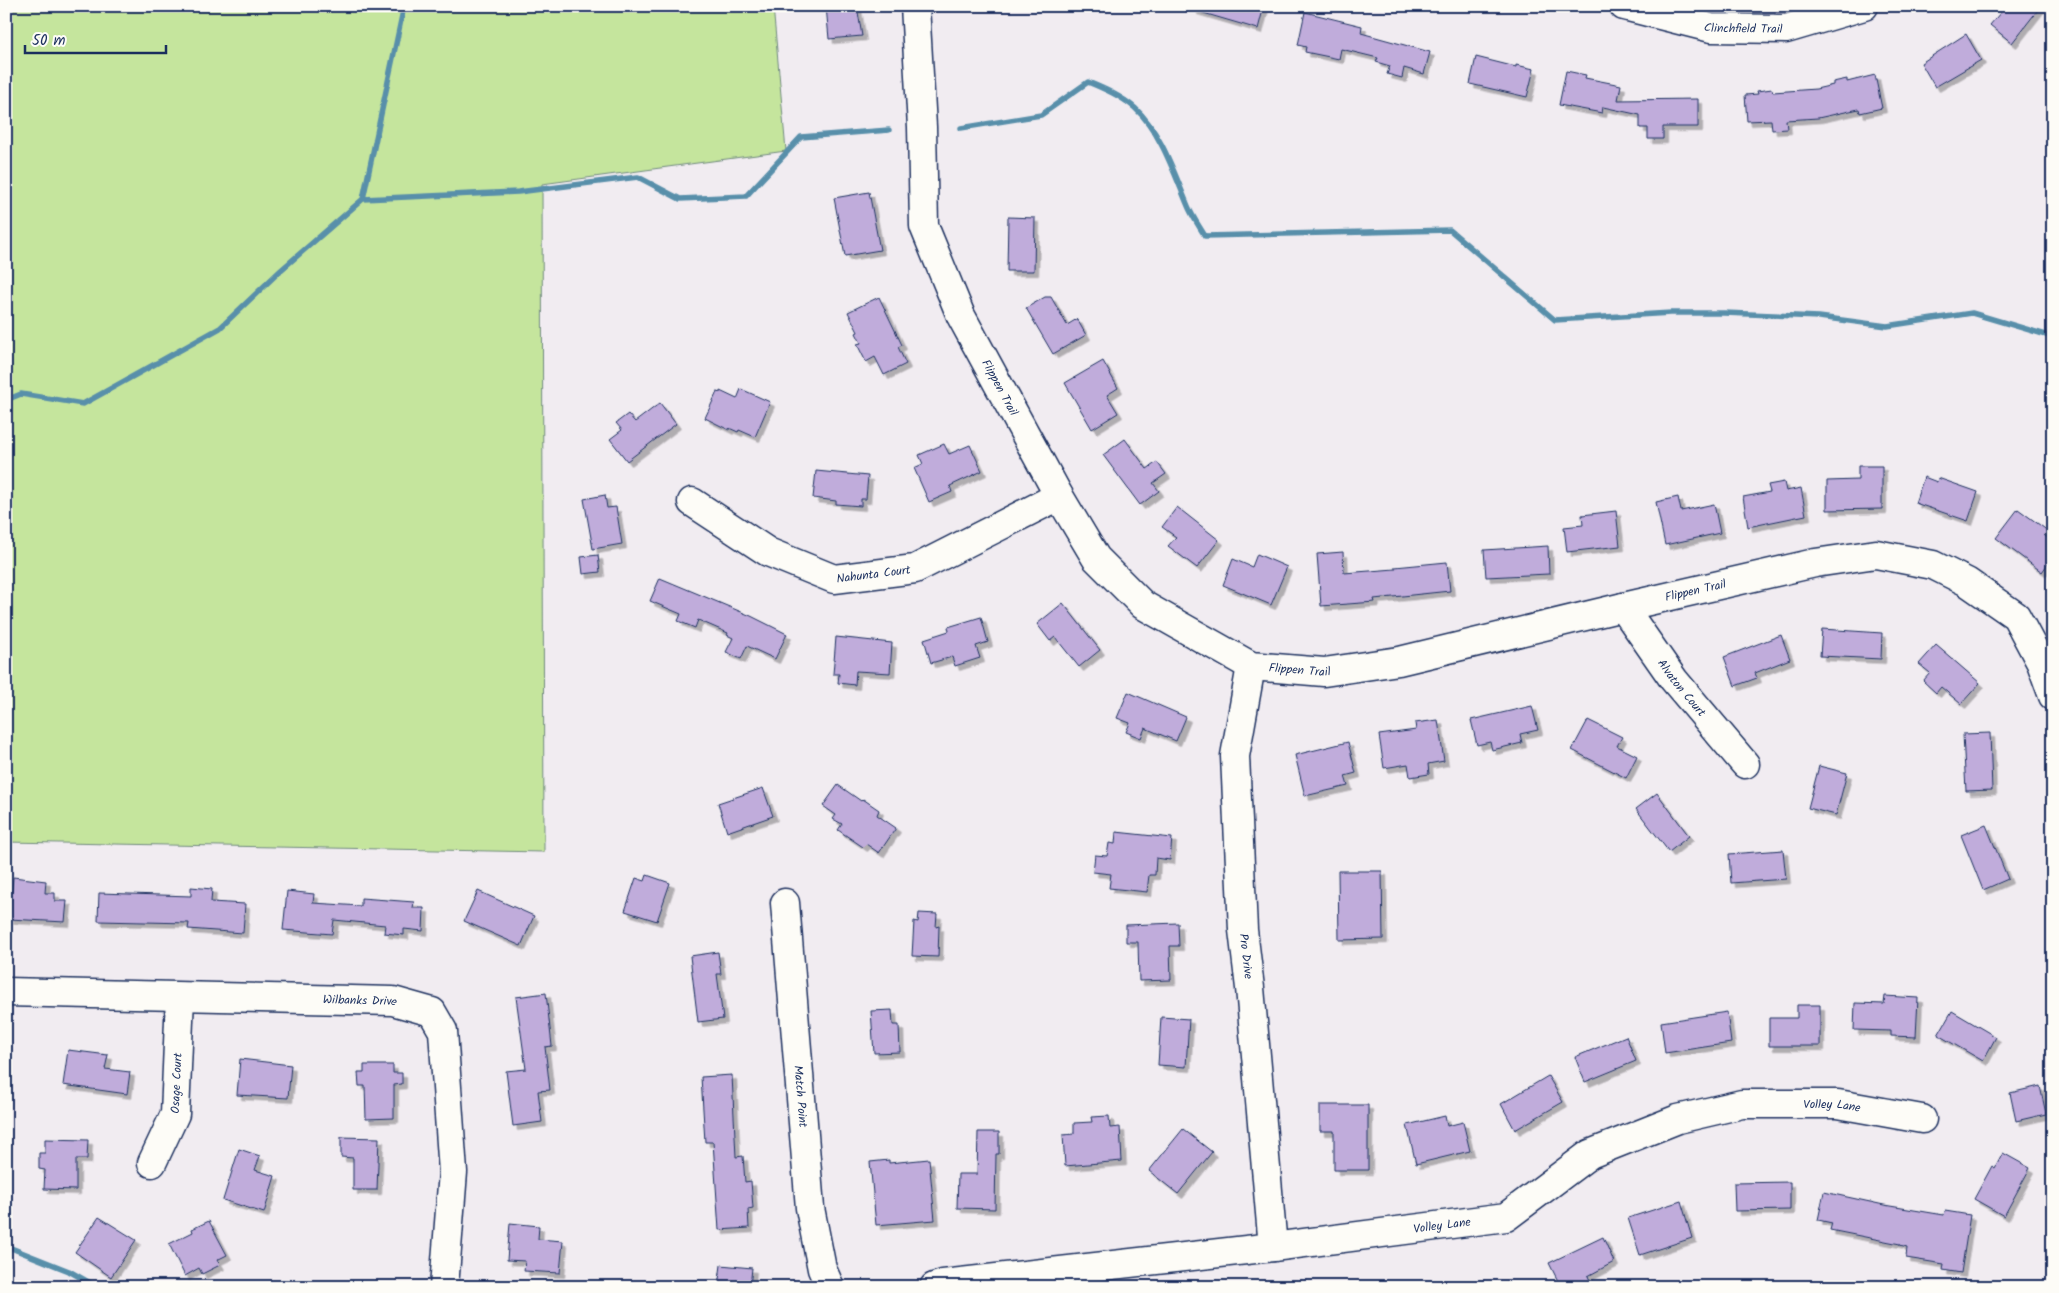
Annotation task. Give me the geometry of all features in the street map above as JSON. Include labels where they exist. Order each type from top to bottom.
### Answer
[{"type":"street","name":"Flippen Trail","points":[[915,6],[922,127],[924,226],[961,316],[1058,496],[1096,558],[1143,605],[1251,666],[1324,672],[1399,662],[1623,607],[1815,563],[1876,554],[1933,565],[1967,582],[2016,616],[2041,663],[2053,696]]},
{"type":"street","name":"Clinchfield Trail","points":[[1624,6],[1711,28],[1786,30],[1864,6]]},
{"type":"street","name":"Nahunta Court","points":[[692,502],[768,552],[834,579],[915,569],[1058,496]]},
{"type":"street","name":"Alvaton Court","points":[[1623,607],[1674,680],[1745,764]]},
{"type":"street","name":"Pro Drive","points":[[1251,666],[1235,756],[1243,930],[1251,998],[1273,1247]]},
{"type":"street","name":"Match Point","points":[[786,903],[810,1208],[822,1269],[830,1287]]},
{"type":"street","name":"Wilbanks Drive","points":[[6,992],[393,1001],[432,1012],[443,1031],[453,1172],[444,1287]]},
{"type":"street","name":"Osage Court","points":[[152,1164],[175,1114],[180,997]]},
{"type":"street","name":"Volley Lane","points":[[934,1287],[943,1284],[1273,1247],[1506,1217],[1590,1154],[1678,1119],[1742,1104],[1838,1104],[1922,1119]]},
{"type":"green space","points":[[6,6],[773,6],[786,151],[542,184],[544,852],[6,842]]},
{"type":"building","points":[[826,6],[857,6],[862,36],[829,39]]},
{"type":"building","points":[[1193,6],[1264,6],[1258,29],[1193,10]]},
{"type":"building","points":[[2006,6],[2041,6],[2012,43],[1990,25]]},
{"type":"building","points":[[1305,12],[1362,26],[1361,33],[1430,52],[1424,74],[1404,68],[1402,78],[1387,74],[1390,66],[1376,62],[1378,58],[1341,49],[1339,59],[1305,52],[1306,47],[1298,45]]},
{"type":"building","points":[[1966,34],[1981,60],[1935,87],[1921,63]]},
{"type":"building","points":[[1476,57],[1516,67],[1516,65],[1534,69],[1527,97],[1470,84]]},
{"type":"building","points":[[1566,71],[1586,75],[1585,78],[1621,85],[1618,100],[1698,99],[1698,127],[1663,127],[1663,139],[1648,139],[1648,128],[1640,128],[1640,115],[1603,107],[1602,113],[1559,105]]},
{"type":"building","points":[[1875,75],[1882,108],[1860,113],[1859,109],[1818,118],[1786,120],[1787,129],[1772,130],[1771,120],[1747,121],[1745,95],[1758,94],[1757,91],[1772,89],[1773,92],[1816,89],[1833,85],[1833,82],[1847,79],[1847,82]]},
{"type":"building","points":[[869,192],[880,250],[845,256],[834,198]]},
{"type":"building","points":[[1008,217],[1035,218],[1034,271],[1007,271]]},
{"type":"building","points":[[879,297],[902,345],[898,347],[906,364],[884,375],[875,357],[866,362],[857,344],[861,343],[856,333],[858,332],[848,312]]},
{"type":"building","points":[[1045,297],[1051,297],[1067,325],[1077,319],[1086,335],[1053,354],[1026,308]]},
{"type":"building","points":[[1103,361],[1118,388],[1107,395],[1118,413],[1092,429],[1065,383]]},
{"type":"building","points":[[741,389],[770,402],[755,437],[739,430],[738,432],[729,428],[729,430],[705,418],[717,392],[720,393],[720,391],[737,399]]},
{"type":"building","points":[[660,403],[676,424],[627,461],[610,439],[622,430],[616,423],[628,414],[635,422]]},
{"type":"building","points":[[1125,439],[1147,469],[1157,462],[1166,474],[1153,483],[1159,491],[1140,505],[1103,455]]},
{"type":"building","points":[[944,444],[949,454],[970,445],[982,471],[950,486],[952,492],[929,502],[914,468],[923,464],[919,455]]},
{"type":"building","points":[[1858,466],[1882,466],[1882,509],[1827,510],[1827,481],[1858,480]]},
{"type":"building","points":[[816,471],[868,476],[866,499],[861,499],[861,506],[836,504],[836,501],[813,498]]},
{"type":"building","points":[[1924,477],[1937,482],[1938,478],[1978,492],[1968,521],[1915,503]]},
{"type":"building","points":[[1784,482],[1786,491],[1801,488],[1806,515],[1748,527],[1743,497],[1770,492],[1768,485]]},
{"type":"building","points":[[605,495],[607,508],[616,507],[622,544],[593,549],[584,499]]},
{"type":"building","points":[[1678,497],[1681,511],[1714,504],[1720,533],[1665,545],[1656,502]]},
{"type":"building","points":[[1177,507],[1219,540],[1197,568],[1168,546],[1176,537],[1162,527]]},
{"type":"building","points":[[2018,509],[2048,531],[2044,535],[2053,542],[2053,557],[2042,572],[1996,538]]},
{"type":"building","points":[[1616,511],[1620,546],[1567,552],[1564,527],[1583,525],[1582,515]]},
{"type":"building","points":[[1548,546],[1549,574],[1486,577],[1484,550]]},
{"type":"building","points":[[1343,552],[1344,573],[1447,562],[1450,591],[1374,599],[1375,602],[1321,606],[1317,554]]},
{"type":"building","points":[[1257,554],[1287,567],[1271,605],[1223,585],[1233,559],[1252,567]]},
{"type":"building","points":[[598,555],[600,572],[583,574],[581,557]]},
{"type":"building","points":[[660,578],[751,616],[787,634],[775,659],[747,646],[741,659],[726,652],[733,638],[727,635],[728,633],[698,620],[695,628],[678,621],[681,614],[650,601]]},
{"type":"building","points":[[1063,603],[1100,650],[1079,667],[1055,637],[1050,641],[1037,624]]},
{"type":"building","points":[[981,617],[988,642],[976,646],[980,658],[955,666],[952,657],[931,663],[924,639],[949,631],[948,627]]},
{"type":"building","points":[[1822,629],[1882,633],[1881,659],[1820,656]]},
{"type":"building","points":[[1781,635],[1790,659],[1755,673],[1757,678],[1735,686],[1724,657]]},
{"type":"building","points":[[836,637],[892,643],[890,673],[856,671],[855,685],[838,683],[839,674],[833,674]]},
{"type":"building","points":[[1936,645],[1980,683],[1961,704],[1941,687],[1936,693],[1923,681],[1930,673],[1919,664]]},
{"type":"building","points":[[1128,692],[1186,717],[1176,741],[1145,728],[1141,738],[1126,732],[1130,723],[1117,718]]},
{"type":"building","points":[[1532,706],[1538,730],[1520,734],[1522,743],[1492,750],[1490,742],[1477,745],[1471,720]]},
{"type":"building","points":[[1438,720],[1444,761],[1428,764],[1429,774],[1410,777],[1408,764],[1384,768],[1379,735],[1416,730],[1415,723]]},
{"type":"building","points":[[1588,720],[1622,737],[1617,746],[1637,756],[1626,778],[1572,750]]},
{"type":"building","points":[[1990,733],[1992,790],[1966,791],[1963,734]]},
{"type":"building","points":[[1348,742],[1356,773],[1345,776],[1348,786],[1305,796],[1295,755]]},
{"type":"building","points":[[1819,766],[1847,773],[1836,815],[1808,808]]},
{"type":"building","points":[[838,785],[861,801],[863,799],[879,810],[877,815],[896,828],[879,853],[866,844],[863,847],[838,830],[842,824],[833,819],[836,815],[823,806]]},
{"type":"building","points":[[763,788],[773,816],[727,832],[718,803]]},
{"type":"building","points":[[1657,793],[1689,836],[1669,852],[1636,809]]},
{"type":"building","points":[[1986,825],[2008,879],[1983,890],[1961,835]]},
{"type":"building","points":[[1116,832],[1172,838],[1170,860],[1156,858],[1155,875],[1149,875],[1147,892],[1109,888],[1111,874],[1093,872],[1095,855],[1107,856],[1109,843],[1115,844]]},
{"type":"building","points":[[1783,850],[1786,879],[1731,883],[1729,854]]},
{"type":"building","points":[[1338,871],[1382,871],[1383,939],[1339,940]]},
{"type":"building","points":[[647,875],[670,883],[657,921],[625,911],[636,878],[645,881]]},
{"type":"building","points":[[13,877],[46,881],[45,893],[55,893],[55,901],[67,901],[65,922],[9,919]]},
{"type":"building","points":[[191,887],[212,889],[211,902],[245,904],[243,933],[188,929],[189,923],[98,921],[99,893],[191,896]]},
{"type":"building","points":[[287,891],[314,894],[313,903],[361,906],[361,898],[414,902],[413,908],[424,908],[423,931],[404,929],[404,935],[384,933],[385,925],[334,920],[332,934],[283,930]]},
{"type":"building","points":[[478,891],[534,916],[521,946],[464,921]]},
{"type":"building","points":[[919,913],[937,914],[936,927],[939,926],[938,957],[912,956],[914,921],[918,922]]},
{"type":"building","points":[[1178,923],[1179,946],[1170,946],[1171,980],[1139,981],[1138,942],[1126,942],[1126,925]]},
{"type":"building","points":[[718,952],[721,974],[717,974],[723,1019],[698,1022],[690,956]]},
{"type":"building","points":[[546,993],[552,1046],[545,1047],[550,1090],[538,1091],[542,1122],[513,1126],[506,1071],[526,1069],[516,997]]},
{"type":"building","points":[[1885,996],[1918,998],[1916,1037],[1891,1036],[1891,1031],[1854,1030],[1855,1003],[1884,1004]]},
{"type":"building","points":[[1797,1005],[1820,1005],[1820,1046],[1769,1046],[1769,1018],[1797,1018]]},
{"type":"building","points":[[892,1010],[893,1025],[899,1025],[900,1052],[874,1053],[871,1011]]},
{"type":"building","points":[[1952,1011],[1996,1037],[1983,1061],[1938,1035]]},
{"type":"building","points":[[1727,1012],[1731,1043],[1665,1053],[1661,1022]]},
{"type":"building","points":[[1161,1017],[1189,1019],[1186,1067],[1158,1065]]},
{"type":"building","points":[[1626,1036],[1636,1061],[1585,1082],[1575,1057]]},
{"type":"building","points":[[68,1050],[108,1055],[105,1069],[130,1072],[127,1094],[63,1085]]},
{"type":"building","points":[[240,1059],[291,1065],[288,1098],[237,1095]]},
{"type":"building","points":[[364,1065],[393,1065],[393,1073],[402,1073],[402,1084],[394,1085],[394,1118],[366,1119],[365,1086],[359,1086],[358,1072],[364,1072]]},
{"type":"building","points":[[732,1075],[736,1157],[743,1156],[745,1182],[751,1181],[753,1208],[748,1209],[749,1228],[719,1230],[713,1142],[705,1142],[701,1077]]},
{"type":"building","points":[[1548,1076],[1563,1102],[1515,1130],[1501,1104]]},
{"type":"building","points":[[2040,1086],[2046,1114],[2016,1121],[2010,1093]]},
{"type":"building","points":[[1320,1105],[1368,1105],[1368,1170],[1334,1170],[1334,1131],[1320,1131]]},
{"type":"building","points":[[1109,1116],[1110,1128],[1120,1127],[1122,1161],[1065,1166],[1063,1135],[1074,1134],[1074,1123],[1092,1122],[1091,1117]]},
{"type":"building","points":[[1445,1116],[1447,1126],[1463,1122],[1470,1151],[1416,1164],[1407,1125]]},
{"type":"building","points":[[1183,1129],[1212,1152],[1178,1194],[1149,1171]]},
{"type":"building","points":[[978,1132],[999,1132],[999,1154],[996,1154],[995,1209],[957,1208],[958,1174],[977,1174]]},
{"type":"building","points":[[341,1137],[379,1138],[377,1190],[353,1190],[353,1158],[341,1157]]},
{"type":"building","points":[[45,1139],[88,1140],[87,1159],[76,1159],[76,1190],[44,1189],[45,1170],[39,1169],[39,1153],[45,1153]]},
{"type":"building","points":[[239,1149],[260,1156],[255,1170],[275,1176],[264,1213],[223,1200]]},
{"type":"building","points":[[2003,1153],[2030,1168],[2004,1216],[1974,1199],[1992,1166],[1995,1168]]},
{"type":"building","points":[[929,1159],[935,1220],[876,1225],[870,1162],[889,1160],[889,1163]]},
{"type":"building","points":[[1790,1182],[1790,1210],[1735,1211],[1734,1183]]},
{"type":"building","points":[[1824,1192],[1944,1215],[1945,1211],[1970,1215],[1961,1273],[1943,1270],[1944,1264],[1906,1258],[1907,1247],[1900,1244],[1830,1230],[1832,1223],[1818,1220]]},
{"type":"building","points":[[1681,1201],[1692,1238],[1640,1255],[1628,1218]]},
{"type":"building","points":[[99,1217],[136,1240],[111,1277],[75,1252]]},
{"type":"building","points":[[209,1221],[227,1255],[217,1260],[220,1265],[202,1274],[199,1268],[185,1276],[169,1244],[193,1232],[192,1229]]},
{"type":"building","points":[[510,1223],[539,1226],[538,1239],[563,1241],[560,1273],[524,1271],[525,1261],[507,1260]]},
{"type":"building","points":[[1603,1237],[1614,1262],[1588,1276],[1593,1287],[1561,1287],[1549,1263]]},
{"type":"building","points":[[721,1265],[752,1268],[750,1287],[718,1287]]},
{"type":"waterway","points":[[6,400],[21,394],[83,404],[220,328],[281,270],[363,199],[404,6]]},
{"type":"waterway","points":[[961,128],[1041,115],[1088,82],[1124,100],[1144,118],[1160,141],[1190,210],[1205,236],[1450,230],[1555,320],[1671,313],[1724,313],[1819,317],[1887,326],[1972,313],[2053,337]]},
{"type":"waterway","points":[[363,199],[518,192],[638,177],[680,199],[746,196],[801,137],[889,130]]},
{"type":"waterway","points":[[6,1246],[69,1271],[97,1287]]}]
